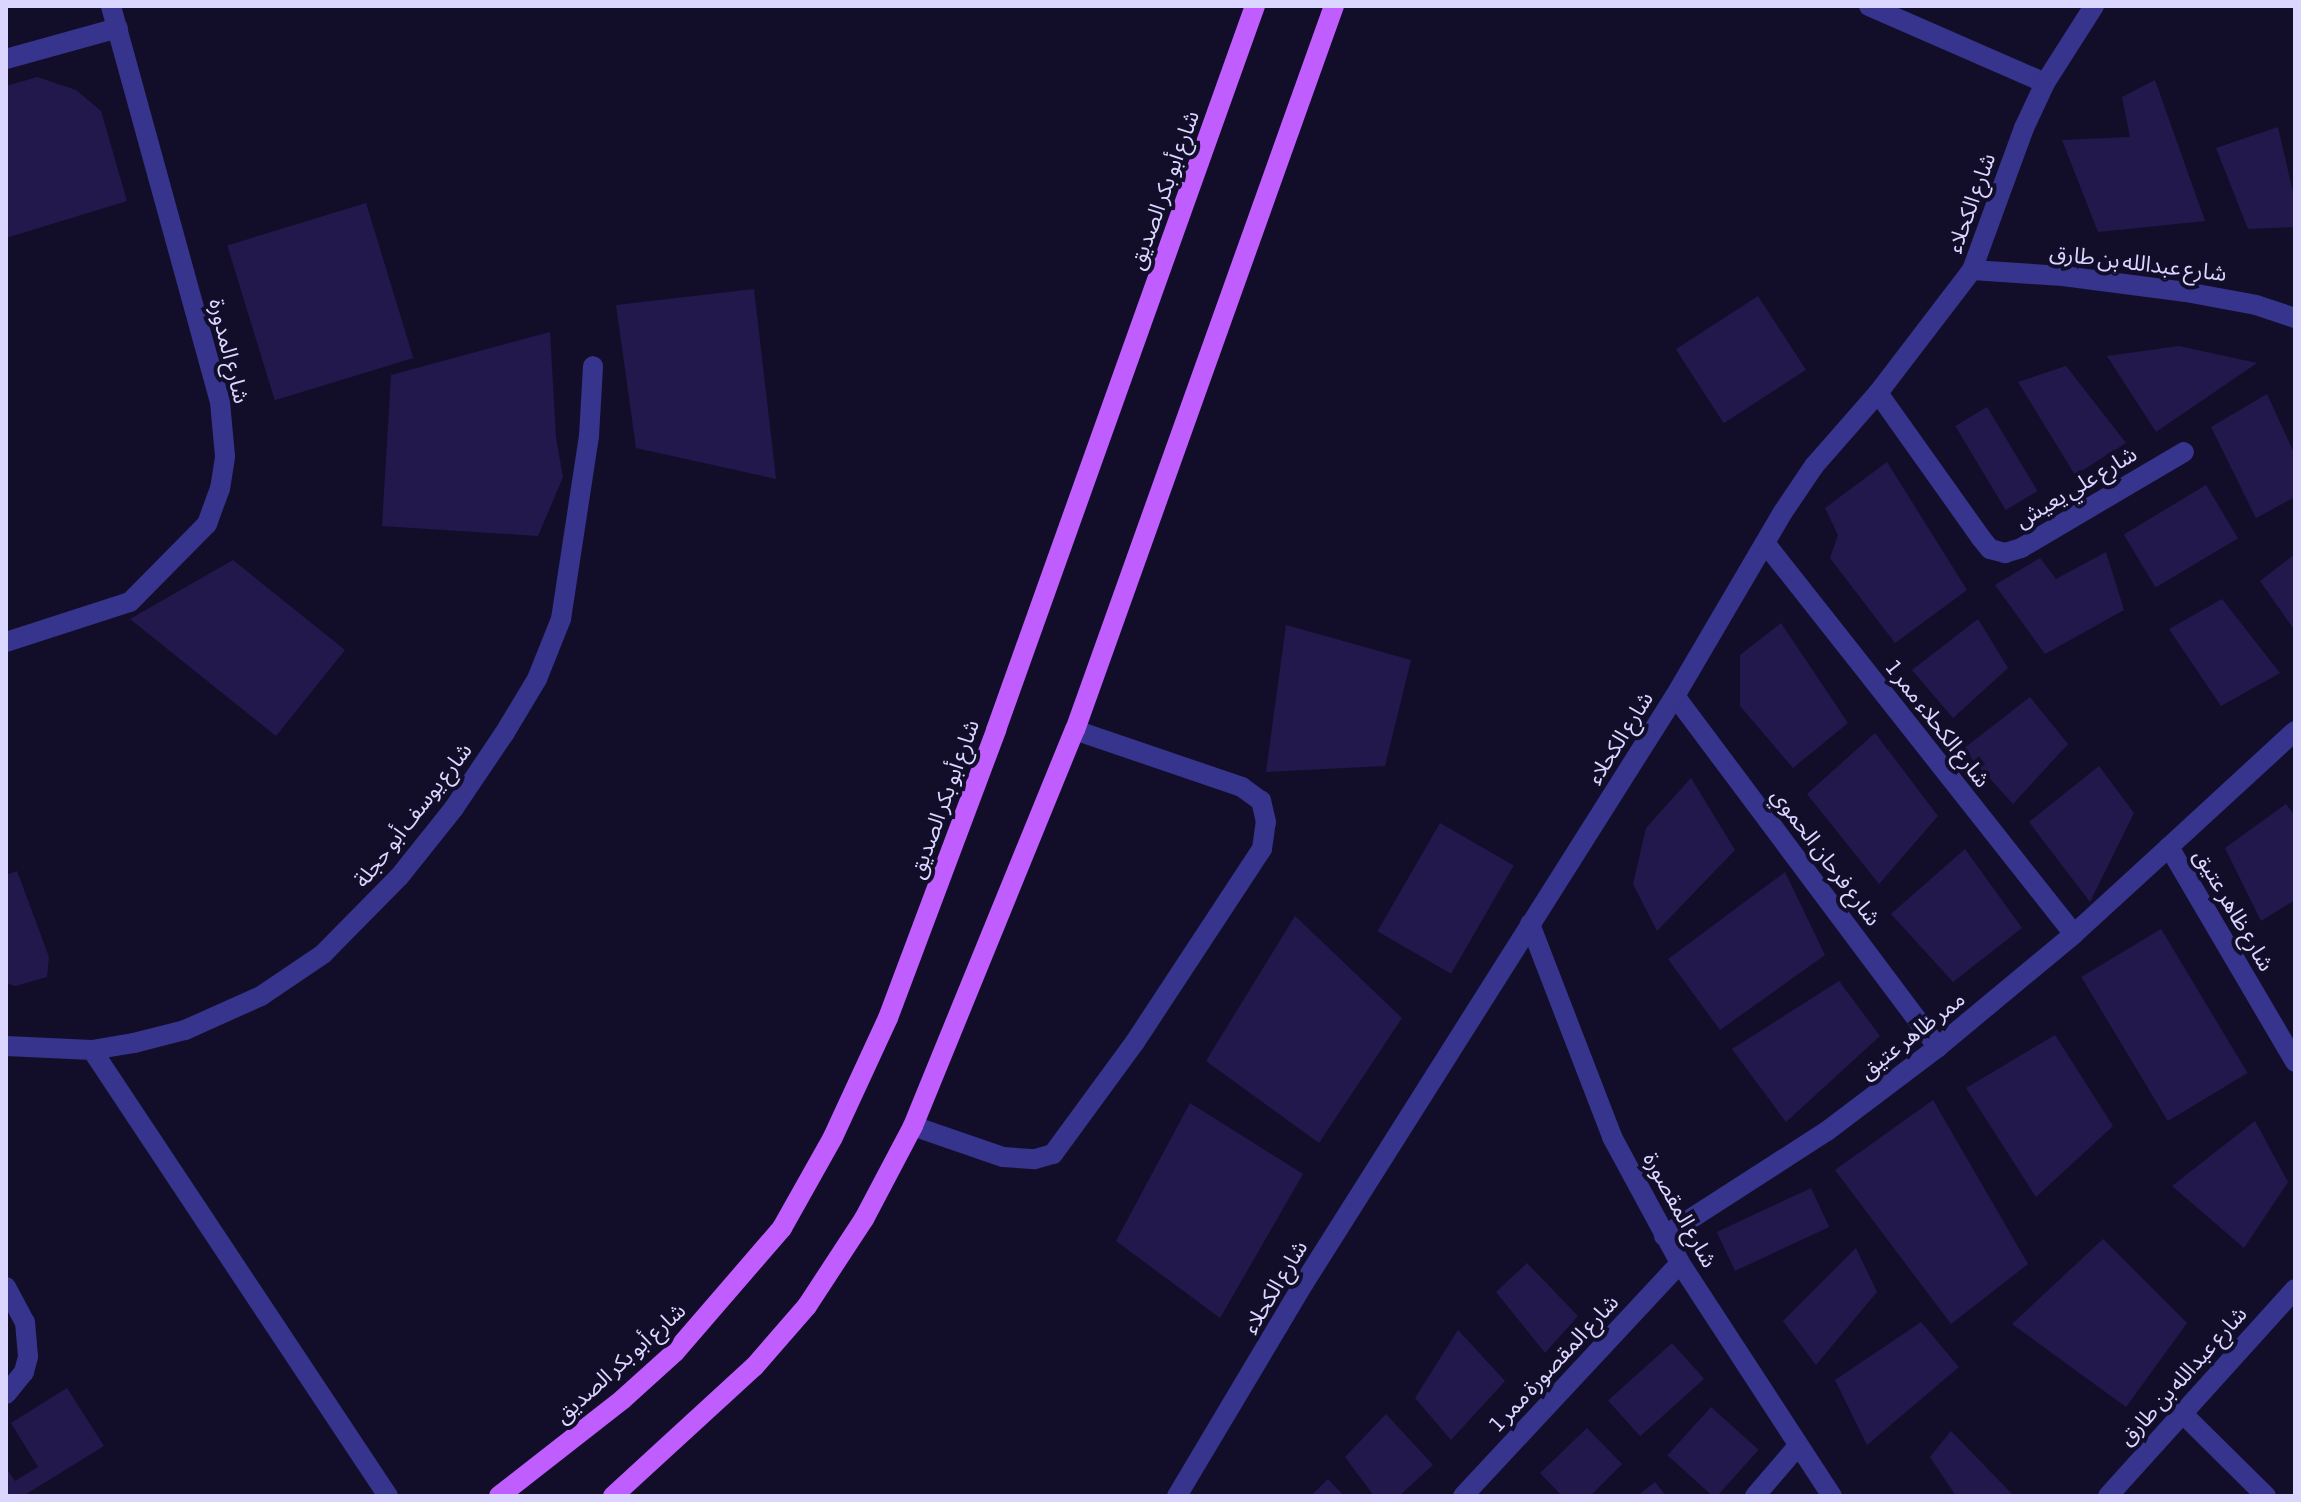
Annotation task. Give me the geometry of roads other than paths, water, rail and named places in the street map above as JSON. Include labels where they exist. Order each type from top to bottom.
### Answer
[{"type":"main road","name":"شارع أبو بكر الصديق","points":[[499,1496],[623,1399],[675,1352],[782,1228],[833,1137],[888,1018],[996,730],[1255,6]]},
{"type":"main road","points":[[613,1496],[754,1367],[807,1306],[864,1219],[913,1126],[1075,730],[1334,6]]},
{"type":"street","name":"شارع المدورة","points":[[6,642],[130,602],[207,524],[220,489],[225,456],[220,402],[111,6]]},
{"type":"street","points":[[1869,6],[2045,83]]},
{"type":"street","name":"شارع الكحلاء","points":[[1177,1496],[1304,1283],[1675,696],[1814,466],[1878,393],[1972,270],[2024,128],[2045,83],[2094,6]]},
{"type":"street","points":[[6,59],[118,28]]},
{"type":"street","name":"شارع عبدالله بن طارق","points":[[1972,270],[2063,276],[2197,293],[2256,305],[2295,318]]},
{"type":"street","name":"شارع يوسف أبو حجلة","points":[[6,1046],[92,1050],[185,1030],[274,987],[323,954],[364,916],[454,808],[537,679],[561,619],[588,451],[593,366]]},
{"type":"street","name":"شارع علي يعيش","points":[[1878,393],[1981,538],[1990,549],[2005,553],[2021,548],[2184,452]]},
{"type":"street","name":"شارع الكحلاء ممر 1","points":[[1765,543],[2074,934]]},
{"type":"street","name":"شارع فرحان الحموي","points":[[1675,696],[1938,1047]]},
{"type":"street","points":[[913,1126],[1003,1157],[1035,1159],[1053,1154],[1135,1042],[1262,849],[1266,822],[1261,801],[1242,787],[1075,730]]},
{"type":"street","name":"شارع ظاهر عتيق","points":[[2295,731],[2169,847],[2295,1062]]},
{"type":"street","name":"ممر ظاهر عتيق","points":[[1664,1236],[1827,1131],[1938,1047],[2074,934],[2169,847]]},
{"type":"street","name":"شارع المقصورة","points":[[1530,924],[1612,1137],[1664,1236],[1797,1447],[1832,1496]]},
{"type":"street","points":[[92,1050],[388,1496]]},
{"type":"street","name":"شارع المقصورة ممر 1","points":[[1463,1496],[1680,1263]]},
{"type":"street","points":[[6,1287],[20,1308],[28,1339],[24,1372],[6,1394]]},
{"type":"street","name":"شارع عبدالله بن طارق","points":[[2108,1496],[2295,1289]]},
{"type":"street","points":[[2181,1412],[2266,1496]]},
{"type":"street","points":[[1755,1496],[1797,1447]]}]
